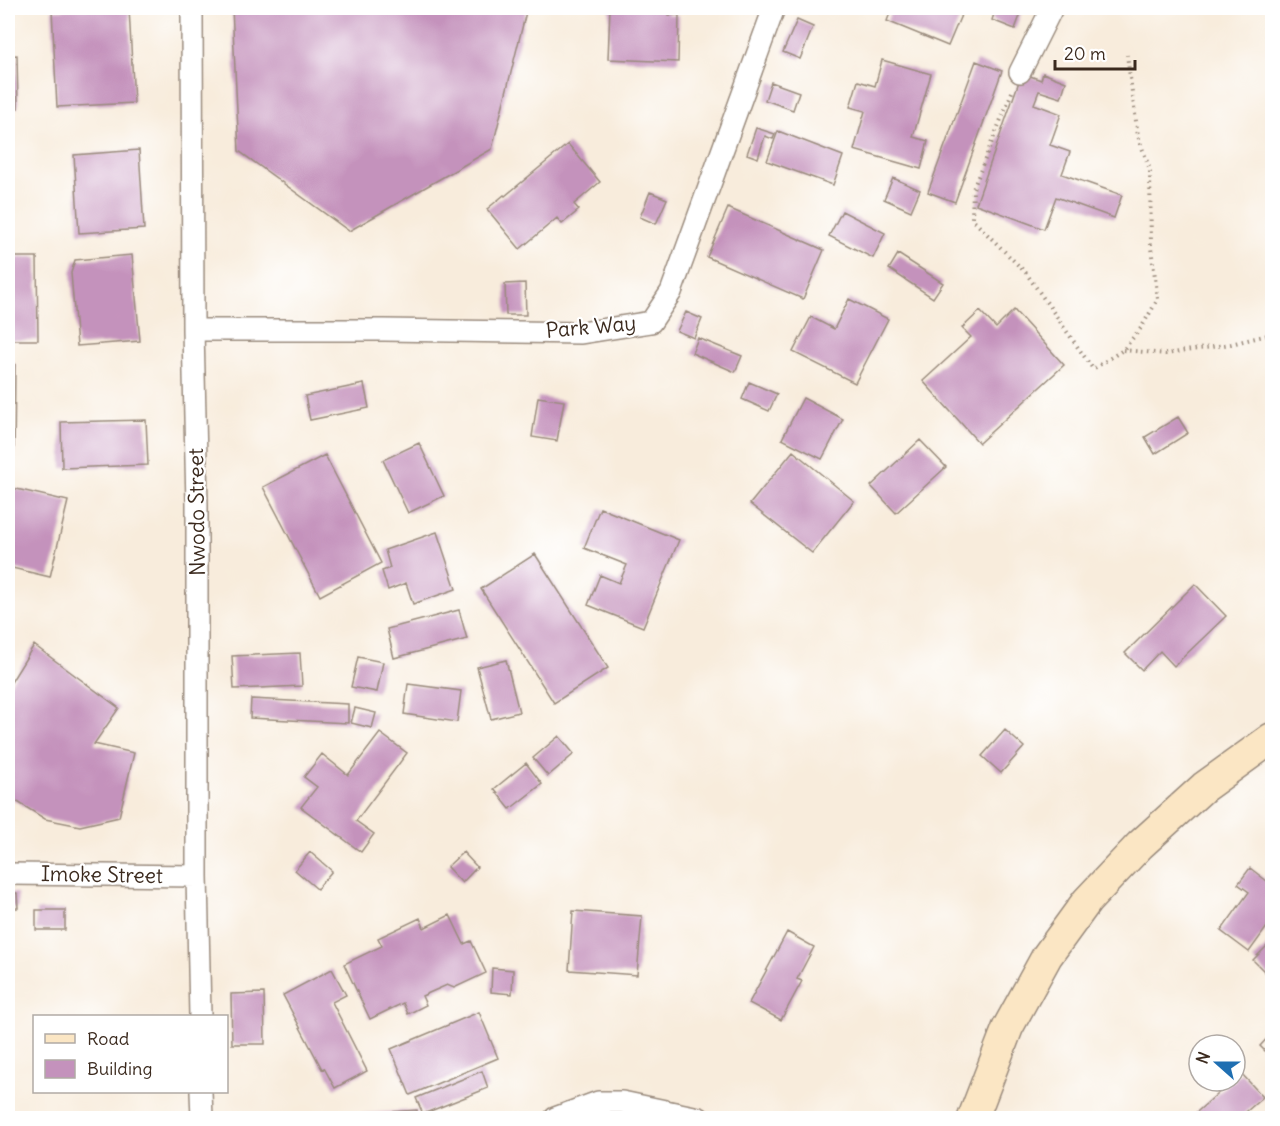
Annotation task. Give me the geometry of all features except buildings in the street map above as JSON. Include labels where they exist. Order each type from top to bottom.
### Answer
[{"type":"main road","points":[[973,1119],[1008,1027],[1047,956],[1087,902],[1140,845],[1204,787],[1272,738]]},
{"type":"street","name":"Nwodo Street","points":[[192,8],[193,330],[197,504],[197,876],[200,1015]]},
{"type":"street","name":"Park Way","points":[[193,330],[581,333],[651,322],[670,292],[774,8]]},
{"type":"street","points":[[1020,72],[1052,8]]},
{"type":"street","name":"Imoke Street","points":[[8,874],[197,876]]},
{"type":"street","points":[[201,1093],[202,1119]]},
{"type":"street","points":[[555,1119],[598,1102],[622,1102],[699,1119]]},
{"type":"path","points":[[1020,72],[973,189],[972,219],[1026,273],[1093,369],[1123,350],[1141,328],[1158,299],[1151,248],[1150,170],[1138,136],[1127,55]]},
{"type":"path","points":[[1123,350],[1166,354],[1231,344],[1272,334]]}]
